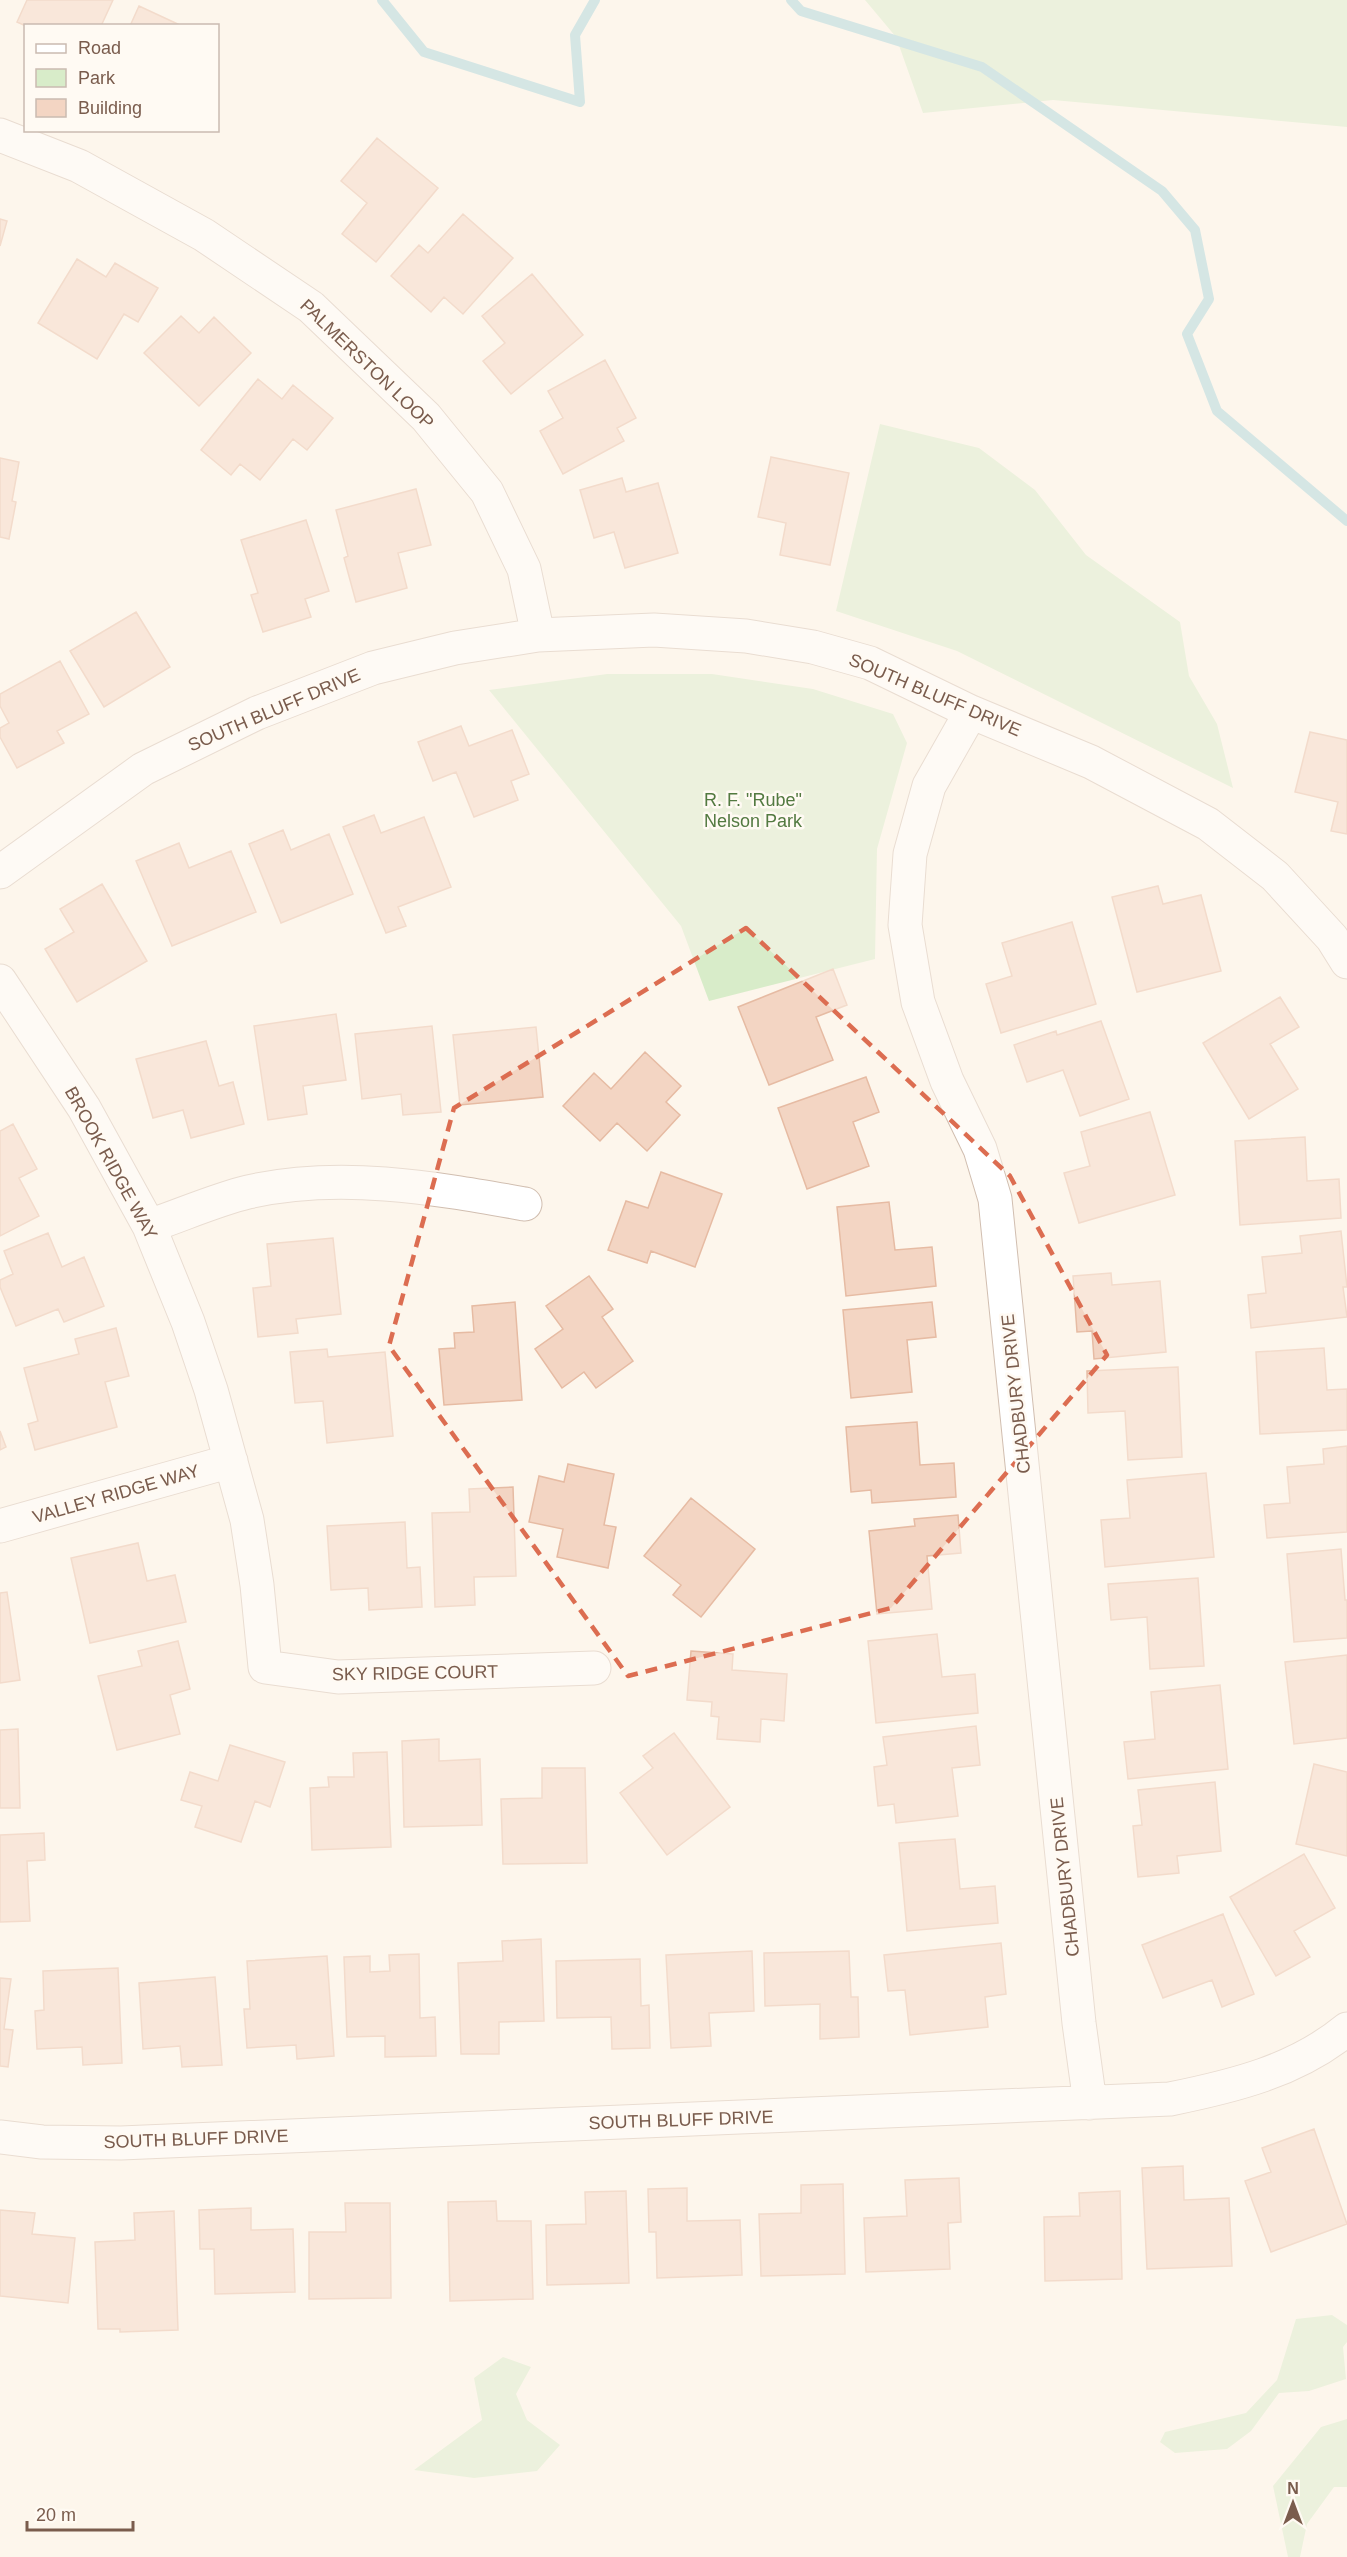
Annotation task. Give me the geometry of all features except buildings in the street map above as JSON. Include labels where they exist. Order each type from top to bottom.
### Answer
[{"type":"street","name":"PALMERSTON LOOP","points":[[0,135],[79,166],[204,235],[311,307],[426,417],[488,492],[524,569],[538,635]]},
{"type":"street","name":"SOUTH BLUFF DRIVE","points":[[0,872],[143,769],[257,713],[373,668],[455,648],[538,635],[654,630],[746,636],[813,647],[870,663],[971,712],[1091,762],[1208,824],[1275,876],[1332,938],[1347,962]]},
{"type":"street","name":"CHADBURY DRIVE","points":[[971,712],[929,786],[910,854],[904,925],[918,1002],[947,1081],[980,1149],[995,1199],[1079,2023],[1090,2103]]},
{"type":"street","name":"BROOK RIDGE WAY","points":[[0,981],[84,1108],[149,1226],[188,1322],[211,1390],[231,1461]]},
{"type":"street","points":[[149,1226],[248,1192],[328,1181],[445,1190],[525,1204]]},
{"type":"street","name":"VALLEY RIDGE WAY","points":[[0,1526],[231,1461]]},
{"type":"street","name":"SKY RIDGE COURT","points":[[231,1461],[247,1520],[265,1667],[338,1677],[594,1668]]},
{"type":"street","name":"SOUTH BLUFF DRIVE","points":[[0,2137],[42,2142],[121,2143],[1170,2099],[1232,2086],[1287,2067],[1347,2029]]},
{"type":"highlighted area","points":[[746,928],[1010,1176],[1107,1355],[891,1608],[628,1676],[389,1346],[454,1108]]},
{"type":"green space","points":[[865,0],[1347,0],[1347,127],[1053,100],[923,113],[896,37]]},
{"type":"green space","points":[[880,424],[979,448],[1035,490],[1086,555],[1180,622],[1189,676],[1217,724],[1233,788],[957,651],[836,611]]},
{"type":"green space","name":"R. F. \"Rube\" Nelson Park","points":[[607,674],[712,674],[813,689],[893,714],[907,743],[877,849],[875,959],[709,1001],[681,926],[489,690]]},
{"type":"green space","points":[[1332,2315],[1347,2325],[1347,2342],[1343,2347],[1346,2379],[1309,2391],[1279,2393],[1251,2431],[1227,2449],[1175,2453],[1160,2442],[1165,2432],[1246,2413],[1277,2380],[1296,2319]]},
{"type":"green space","points":[[503,2357],[531,2367],[516,2394],[527,2420],[560,2445],[537,2471],[474,2478],[414,2470],[482,2420],[474,2378]]},
{"type":"green space","points":[[1347,2419],[1347,2487],[1334,2487],[1307,2524],[1300,2557],[1288,2557],[1273,2486],[1321,2427]]},
{"type":"waterway","points":[[382,0],[424,52],[580,102],[575,35],[595,0]]},
{"type":"waterway","points":[[791,0],[801,11],[982,67],[1162,191],[1195,230],[1209,299],[1187,334],[1217,411],[1347,521]]}]
